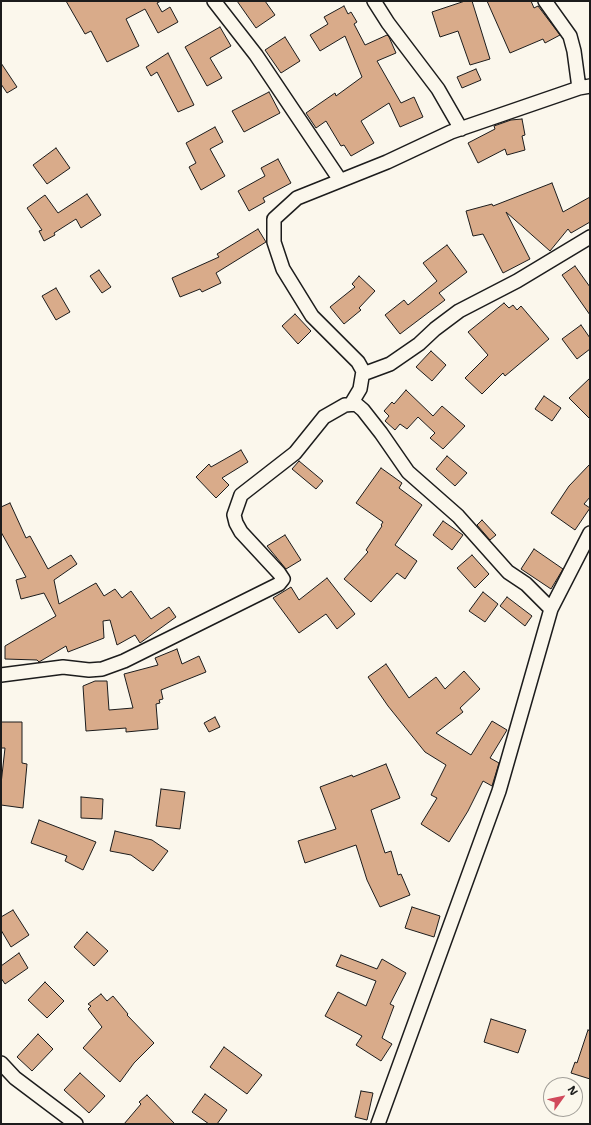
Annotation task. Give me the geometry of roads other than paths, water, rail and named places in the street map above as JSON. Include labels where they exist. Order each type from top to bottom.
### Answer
[{"type":"street","points":[[214,1],[256,55],[340,180]]},
{"type":"street","points":[[374,1],[388,23],[438,89],[461,129]]},
{"type":"street","points":[[351,404],[360,390],[363,374],[358,362],[312,316],[283,269],[274,242],[274,219],[297,198],[387,162],[461,129],[584,87],[570,36],[557,15],[545,1]]},
{"type":"street","points":[[363,374],[390,364],[419,344],[458,311],[517,282],[590,237]]},
{"type":"street","points":[[1,675],[63,668],[89,670],[102,669],[124,660],[279,584],[283,579],[279,573],[241,532],[236,523],[234,515],[241,496],[295,453],[324,417],[345,405],[351,404],[356,404],[363,410],[408,472],[420,485],[447,505],[508,572],[526,584],[551,609]]},
{"type":"street","points":[[378,1124],[499,791],[551,609],[590,534]]},
{"type":"street","points":[[1,1063],[15,1078],[76,1124]]}]
